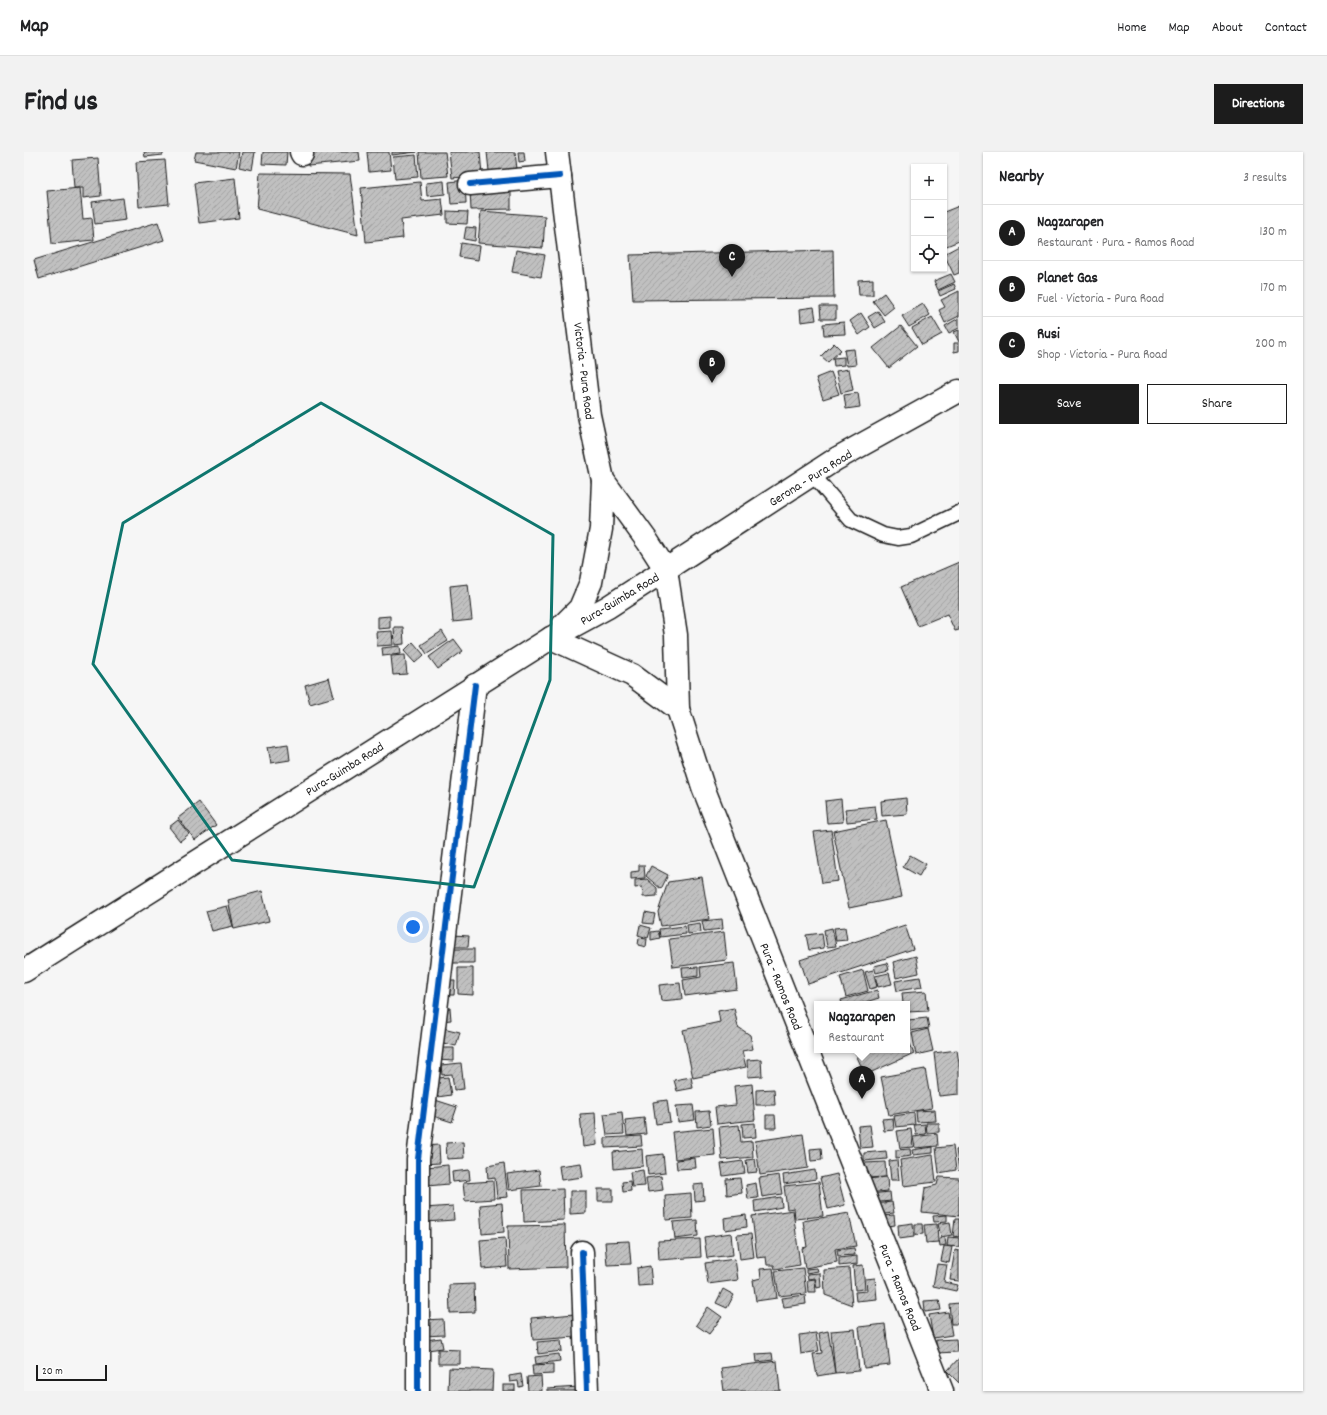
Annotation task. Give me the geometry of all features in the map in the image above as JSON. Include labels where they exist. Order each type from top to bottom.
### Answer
[{"type":"main road","name":"Victoria - Pura Road","points":[[557,152],[590,415],[603,480],[648,542],[666,570]]},
{"type":"main road","points":[[470,184],[560,176]]},
{"type":"main road","name":"Gerona - Pura Road","points":[[666,570],[836,459],[959,392]]},
{"type":"main road","points":[[603,480],[601,529],[590,582],[580,608],[550,638],[632,675],[678,709]]},
{"type":"main road","name":"Pura-Guimba Road","points":[[24,971],[550,638],[608,607],[666,570]]},
{"type":"main road","name":"Pura - Ramos Road","points":[[666,570],[676,635],[678,709],[703,787],[942,1391]]},
{"type":"main road","points":[[418,1391],[418,1159],[475,686]]},
{"type":"main road","points":[[582,1252],[587,1391]]},
{"type":"lane","points":[[813,475],[850,520],[883,535],[898,538],[911,536],[959,513]]},
{"type":"highlighted area","points":[[321,403],[553,535],[550,680],[474,887],[232,860],[93,664],[123,523]]},
{"type":"building","points":[[144,152],[163,152],[163,155],[145,157]]},
{"type":"building","points":[[196,152],[239,152],[236,168],[194,160]]},
{"type":"building","points":[[242,152],[255,152],[252,170],[239,167]]},
{"type":"building","points":[[263,152],[287,152],[286,165],[262,164]]},
{"type":"building","points":[[307,152],[359,152],[360,161],[308,166]]},
{"type":"building","points":[[367,152],[389,152],[391,170],[369,172]]},
{"type":"building","points":[[392,152],[417,152],[392,155]]},
{"type":"building","points":[[419,152],[445,152],[448,176],[421,178]]},
{"type":"building","points":[[449,152],[480,152],[482,175],[452,178]]},
{"type":"building","points":[[487,152],[515,152],[517,169],[489,171]]},
{"type":"building","points":[[518,152],[524,152],[525,161],[519,162]]},
{"type":"building","points":[[416,155],[418,177],[395,179],[393,157]]},
{"type":"building","points":[[98,158],[101,196],[83,198],[83,188],[74,188],[72,160]]},
{"type":"building","points":[[165,160],[169,204],[139,207],[136,162]]},
{"type":"building","points":[[260,173],[350,174],[358,235],[257,209]]},
{"type":"building","points":[[235,178],[239,218],[199,223],[194,183]]},
{"type":"building","points":[[465,180],[466,203],[451,204],[449,182]]},
{"type":"building","points":[[444,181],[445,194],[427,196],[426,183]]},
{"type":"building","points":[[420,182],[422,201],[442,199],[444,215],[401,220],[403,238],[366,242],[361,188]]},
{"type":"building","points":[[80,188],[83,219],[92,218],[94,240],[52,244],[47,191]]},
{"type":"building","points":[[511,189],[511,209],[471,210],[470,190]]},
{"type":"building","points":[[123,198],[126,220],[95,224],[92,202]]},
{"type":"building","points":[[959,206],[959,241],[947,246],[947,236],[947,211]]},
{"type":"building","points":[[447,211],[468,212],[467,224],[447,223]]},
{"type":"building","points":[[481,211],[545,216],[543,248],[478,243]]},
{"type":"building","points":[[158,222],[164,240],[39,279],[34,260]]},
{"type":"building","points":[[466,227],[476,228],[475,241],[464,239]]},
{"type":"building","points":[[461,243],[480,246],[478,260],[459,257]]},
{"type":"building","points":[[959,246],[959,273],[954,275],[947,260],[947,252]]},
{"type":"building","points":[[516,250],[545,255],[541,277],[512,272]]},
{"type":"building","points":[[833,250],[834,298],[633,300],[630,255]]},
{"type":"building","points":[[951,274],[955,282],[938,290],[934,281]]},
{"type":"building","points":[[873,279],[873,295],[859,295],[858,280]]},
{"type":"building","points":[[954,284],[956,289],[940,296],[938,291]]},
{"type":"building","points":[[959,291],[959,316],[945,323],[939,310],[945,307],[941,300]]},
{"type":"building","points":[[884,293],[894,307],[884,315],[873,301]]},
{"type":"building","points":[[923,304],[930,315],[909,327],[902,316]]},
{"type":"building","points":[[820,306],[836,306],[836,319],[821,319]]},
{"type":"building","points":[[814,307],[816,320],[801,322],[800,309]]},
{"type":"building","points":[[878,311],[885,322],[875,328],[868,317]]},
{"type":"building","points":[[861,313],[870,327],[859,335],[850,321]]},
{"type":"building","points":[[932,317],[942,334],[922,345],[912,328]]},
{"type":"building","points":[[959,318],[959,328],[949,333],[945,326]]},
{"type":"building","points":[[844,322],[845,334],[824,335],[823,324]]},
{"type":"building","points":[[901,326],[917,346],[889,368],[873,348]]},
{"type":"building","points":[[959,330],[959,342],[954,332]]},
{"type":"building","points":[[834,343],[841,350],[828,362],[821,356]]},
{"type":"building","points":[[954,343],[959,343],[959,351],[954,352]]},
{"type":"building","points":[[854,349],[856,365],[847,366],[844,350]]},
{"type":"building","points":[[844,357],[844,365],[834,366],[833,358]]},
{"type":"building","points":[[849,369],[853,390],[841,393],[836,371]]},
{"type":"building","points":[[831,372],[839,394],[823,399],[816,378]]},
{"type":"building","points":[[858,393],[860,407],[846,409],[844,395]]},
{"type":"building","points":[[959,562],[959,630],[955,631],[947,614],[918,626],[901,587]]},
{"type":"building","points":[[468,584],[472,620],[453,622],[450,586]]},
{"type":"building","points":[[390,616],[390,628],[378,629],[378,617]]},
{"type":"building","points":[[394,627],[403,627],[404,644],[395,645]]},
{"type":"building","points":[[392,631],[393,645],[377,646],[376,632]]},
{"type":"building","points":[[442,631],[448,641],[427,654],[421,645]]},
{"type":"building","points":[[454,639],[463,651],[438,669],[429,657]]},
{"type":"building","points":[[413,642],[424,655],[415,663],[404,651]]},
{"type":"building","points":[[400,646],[401,654],[383,656],[382,648]]},
{"type":"building","points":[[405,655],[407,674],[393,675],[391,656]]},
{"type":"building","points":[[329,678],[334,697],[310,704],[305,685]]},
{"type":"building","points":[[288,744],[290,760],[271,763],[268,747]]},
{"type":"building","points":[[906,798],[907,814],[882,816],[881,801]]},
{"type":"building","points":[[841,799],[843,822],[827,823],[825,801]]},
{"type":"building","points":[[199,802],[216,825],[195,840],[178,818]]},
{"type":"building","points":[[875,806],[877,819],[847,822],[845,809]]},
{"type":"building","points":[[178,820],[189,834],[180,841],[169,827]]},
{"type":"building","points":[[886,820],[902,897],[849,908],[833,831]]},
{"type":"building","points":[[831,830],[838,881],[822,883],[814,832]]},
{"type":"building","points":[[910,855],[926,864],[919,876],[903,867]]},
{"type":"building","points":[[639,865],[644,865],[645,878],[631,879],[631,872],[639,871]]},
{"type":"building","points":[[651,866],[668,875],[661,889],[646,876]]},
{"type":"building","points":[[702,877],[709,919],[661,926],[658,912],[668,882]]},
{"type":"building","points":[[647,879],[657,888],[657,896],[643,897],[642,887],[635,888],[635,880]]},
{"type":"building","points":[[262,891],[269,921],[234,929],[228,900]]},
{"type":"building","points":[[227,906],[233,926],[212,931],[206,911]]},
{"type":"building","points":[[645,912],[655,914],[653,924],[643,923]]},
{"type":"building","points":[[722,919],[723,929],[704,931],[702,921]]},
{"type":"building","points":[[700,923],[701,932],[688,934],[687,925]]},
{"type":"building","points":[[640,925],[651,928],[648,938],[638,935]]},
{"type":"building","points":[[905,925],[913,949],[808,984],[800,960]]},
{"type":"building","points":[[685,926],[686,934],[660,937],[659,929]]},
{"type":"building","points":[[845,927],[847,940],[836,941],[834,928]]},
{"type":"building","points":[[832,928],[836,946],[827,947],[824,930]]},
{"type":"building","points":[[658,931],[660,938],[651,940],[651,932]]},
{"type":"building","points":[[724,932],[727,960],[673,967],[669,939]]},
{"type":"building","points":[[822,933],[824,948],[809,950],[806,935]]},
{"type":"building","points":[[453,935],[469,936],[468,947],[453,947]]},
{"type":"building","points":[[639,938],[647,939],[646,947],[638,945]]},
{"type":"building","points":[[450,949],[474,949],[474,963],[450,963]]},
{"type":"building","points":[[916,956],[919,973],[896,978],[893,962]]},
{"type":"building","points":[[734,963],[737,989],[685,996],[683,980],[701,977],[700,967]]},
{"type":"building","points":[[887,963],[889,970],[876,973],[874,966]]},
{"type":"building","points":[[698,967],[698,976],[683,978],[682,968]]},
{"type":"building","points":[[458,968],[473,968],[473,995],[458,994]]},
{"type":"building","points":[[863,970],[868,991],[846,997],[840,977]]},
{"type":"building","points":[[873,970],[877,987],[870,989],[865,972]]},
{"type":"building","points":[[889,973],[892,984],[878,987],[875,976]]},
{"type":"building","points":[[920,977],[922,987],[897,991],[895,981]]},
{"type":"building","points":[[444,981],[455,981],[454,995],[443,995]]},
{"type":"building","points":[[680,983],[682,999],[661,1001],[659,985]]},
{"type":"building","points":[[877,990],[879,998],[869,1001],[841,1000]]},
{"type":"building","points":[[926,991],[928,1011],[910,1012],[910,1001],[903,1001],[902,993]]},
{"type":"building","points":[[450,1008],[451,1020],[441,1021],[440,1009]]},
{"type":"building","points":[[734,1008],[738,1027],[750,1035],[753,1049],[742,1051],[746,1067],[693,1078],[683,1030],[720,1022],[718,1011]]},
{"type":"building","points":[[927,1018],[929,1028],[910,1031],[910,1020]]},
{"type":"building","points":[[443,1028],[460,1032],[456,1046],[439,1042]]},
{"type":"building","points":[[928,1029],[933,1051],[916,1055],[912,1033]]},
{"type":"building","points":[[910,1044],[914,1053],[865,1075],[855,1053],[910,1053]]},
{"type":"building","points":[[436,1048],[454,1048],[454,1061],[436,1060]]},
{"type":"building","points":[[957,1050],[959,1064],[959,1094],[939,1096],[934,1053]]},
{"type":"building","points":[[761,1059],[762,1076],[748,1077],[747,1060]]},
{"type":"building","points":[[461,1063],[464,1089],[454,1090],[452,1074],[442,1075],[441,1065]]},
{"type":"building","points":[[925,1069],[932,1108],[889,1115],[881,1077]]},
{"type":"building","points":[[448,1077],[451,1095],[431,1098],[428,1079]]},
{"type":"building","points":[[691,1077],[693,1088],[677,1091],[674,1080]]},
{"type":"building","points":[[752,1084],[755,1120],[717,1124],[715,1107],[736,1105],[734,1086]]},
{"type":"building","points":[[774,1089],[775,1105],[756,1105],[756,1090]]},
{"type":"building","points":[[429,1098],[457,1107],[452,1122],[424,1113]]},
{"type":"building","points":[[667,1100],[670,1122],[656,1124],[653,1102]]},
{"type":"building","points":[[693,1105],[695,1120],[678,1122],[676,1106]]},
{"type":"building","points":[[935,1110],[936,1121],[917,1122],[916,1111]]},
{"type":"building","points":[[709,1111],[711,1125],[697,1127],[696,1112]]},
{"type":"building","points":[[622,1112],[624,1134],[607,1135],[604,1114]]},
{"type":"building","points":[[595,1113],[597,1145],[583,1147],[580,1114]]},
{"type":"building","points":[[914,1113],[915,1125],[896,1127],[894,1116]]},
{"type":"building","points":[[766,1115],[775,1115],[776,1128],[766,1128]]},
{"type":"building","points":[[644,1118],[646,1134],[627,1136],[625,1120]]},
{"type":"building","points":[[893,1118],[894,1130],[884,1131],[882,1119]]},
{"type":"building","points":[[755,1123],[756,1137],[743,1138],[742,1124]]},
{"type":"building","points":[[926,1123],[939,1123],[939,1132],[927,1133]]},
{"type":"building","points":[[925,1124],[926,1134],[916,1135],[914,1125]]},
{"type":"building","points":[[739,1125],[741,1142],[752,1141],[753,1157],[722,1160],[719,1127]]},
{"type":"building","points":[[870,1125],[873,1147],[860,1148],[858,1126]]},
{"type":"building","points":[[713,1128],[715,1155],[675,1159],[672,1132]]},
{"type":"building","points":[[911,1129],[913,1147],[900,1148],[897,1131]]},
{"type":"building","points":[[803,1134],[808,1168],[760,1175],[755,1141]]},
{"type":"building","points":[[937,1134],[938,1146],[915,1148],[913,1137]]},
{"type":"building","points":[[641,1136],[642,1146],[605,1148],[605,1138]]},
{"type":"building","points":[[463,1142],[464,1158],[447,1159],[446,1143]]},
{"type":"building","points":[[439,1145],[440,1163],[422,1164],[421,1146]]},
{"type":"building","points":[[953,1146],[956,1170],[939,1173],[936,1148]]},
{"type":"building","points":[[933,1147],[933,1153],[913,1155],[912,1150]]},
{"type":"building","points":[[821,1148],[822,1160],[811,1161],[810,1149]]},
{"type":"building","points":[[642,1149],[643,1166],[614,1169],[613,1152]]},
{"type":"building","points":[[910,1149],[911,1156],[896,1158],[896,1150]]},
{"type":"building","points":[[959,1149],[959,1171],[956,1150]]},
{"type":"building","points":[[886,1151],[887,1159],[864,1161],[864,1153]]},
{"type":"building","points":[[663,1154],[665,1173],[648,1175],[646,1156]]},
{"type":"building","points":[[933,1155],[936,1182],[903,1186],[900,1160]]},
{"type":"building","points":[[695,1158],[696,1168],[677,1169],[676,1160]]},
{"type":"building","points":[[755,1159],[757,1172],[748,1173],[746,1160]]},
{"type":"building","points":[[897,1160],[899,1180],[891,1180],[889,1161]]},
{"type":"building","points":[[743,1161],[745,1173],[723,1176],[721,1164]]},
{"type":"building","points":[[885,1162],[886,1177],[866,1178],[865,1163]]},
{"type":"building","points":[[504,1163],[508,1197],[497,1198],[495,1178],[488,1179],[487,1166]]},
{"type":"building","points":[[581,1163],[583,1177],[561,1180],[559,1166]]},
{"type":"building","points":[[448,1165],[449,1184],[427,1186],[426,1167]]},
{"type":"building","points":[[469,1170],[470,1180],[453,1182],[452,1172]]},
{"type":"building","points":[[539,1170],[541,1186],[509,1190],[507,1174]]},
{"type":"building","points":[[643,1170],[645,1186],[632,1187],[630,1172]]},
{"type":"building","points":[[815,1170],[816,1179],[784,1184],[783,1175]]},
{"type":"building","points":[[837,1174],[845,1205],[828,1209],[820,1178]]},
{"type":"building","points":[[779,1175],[782,1194],[762,1197],[759,1178]]},
{"type":"building","points":[[661,1176],[663,1190],[648,1192],[646,1178]]},
{"type":"building","points":[[887,1177],[888,1191],[868,1193],[867,1179]]},
{"type":"building","points":[[939,1177],[959,1178],[959,1216],[922,1212],[925,1188],[937,1185]]},
{"type":"building","points":[[740,1178],[742,1193],[727,1195],[726,1179]]},
{"type":"building","points":[[493,1181],[494,1199],[465,1201],[463,1183]]},
{"type":"building","points":[[630,1181],[631,1191],[623,1192],[622,1182]]},
{"type":"building","points":[[819,1182],[823,1216],[795,1219],[794,1208],[787,1209],[784,1186]]},
{"type":"building","points":[[756,1183],[758,1198],[748,1199],[746,1185]]},
{"type":"building","points":[[703,1184],[704,1200],[695,1201],[694,1185]]},
{"type":"building","points":[[563,1189],[564,1220],[524,1222],[523,1190]]},
{"type":"building","points":[[598,1189],[613,1189],[613,1201],[598,1201]]},
{"type":"building","points":[[570,1191],[586,1191],[586,1213],[570,1214]]},
{"type":"building","points":[[890,1192],[891,1201],[871,1203],[869,1194]]},
{"type":"building","points":[[691,1193],[692,1218],[666,1220],[665,1195]]},
{"type":"building","points":[[781,1197],[782,1207],[755,1212],[754,1201]]},
{"type":"building","points":[[892,1202],[894,1213],[875,1215],[874,1204]]},
{"type":"building","points":[[502,1203],[504,1232],[482,1234],[480,1205]]},
{"type":"building","points":[[453,1206],[454,1220],[425,1222],[424,1208]]},
{"type":"building","points":[[793,1210],[800,1265],[775,1269],[774,1265],[767,1265],[766,1257],[757,1258],[752,1216]]},
{"type":"building","points":[[849,1213],[856,1246],[835,1249],[837,1262],[805,1268],[802,1248],[807,1247],[803,1221]]},
{"type":"building","points":[[746,1215],[747,1227],[725,1230],[724,1218]]},
{"type":"building","points":[[894,1215],[895,1225],[882,1227],[881,1216]]},
{"type":"building","points":[[947,1215],[947,1221],[934,1222],[933,1216]]},
{"type":"building","points":[[955,1219],[959,1219],[959,1237],[953,1236]]},
{"type":"building","points":[[697,1220],[698,1236],[675,1239],[673,1222]]},
{"type":"building","points":[[950,1222],[952,1235],[941,1237],[938,1224]]},
{"type":"building","points":[[913,1223],[914,1237],[899,1239],[898,1225]]},
{"type":"building","points":[[915,1224],[922,1224],[923,1234],[915,1235]]},
{"type":"building","points":[[937,1224],[938,1242],[926,1243],[924,1225]]},
{"type":"building","points":[[565,1225],[566,1267],[509,1269],[508,1226]]},
{"type":"building","points":[[731,1233],[733,1255],[707,1258],[704,1237]]},
{"type":"building","points":[[751,1234],[754,1257],[740,1259],[737,1235]]},
{"type":"building","points":[[948,1237],[959,1238],[959,1247],[947,1246]]},
{"type":"building","points":[[505,1238],[507,1267],[482,1269],[480,1240]]},
{"type":"building","points":[[945,1238],[946,1245],[940,1246],[939,1239]]},
{"type":"building","points":[[700,1239],[701,1257],[659,1260],[658,1241]]},
{"type":"building","points":[[629,1241],[631,1264],[607,1265],[605,1242]]},
{"type":"building","points":[[944,1246],[952,1247],[949,1263],[941,1261]]},
{"type":"building","points":[[854,1248],[855,1255],[838,1256],[837,1250]]},
{"type":"building","points":[[955,1250],[959,1251],[959,1281],[950,1280]]},
{"type":"building","points":[[857,1256],[857,1264],[839,1266],[839,1258]]},
{"type":"building","points":[[735,1259],[738,1280],[708,1284],[705,1263]]},
{"type":"building","points":[[937,1264],[947,1265],[944,1282],[958,1285],[956,1291],[933,1286]]},
{"type":"building","points":[[863,1265],[865,1289],[855,1290],[853,1266]]},
{"type":"building","points":[[650,1266],[652,1285],[638,1286],[637,1268]]},
{"type":"building","points":[[773,1268],[777,1298],[756,1301],[753,1280],[761,1278],[760,1269]]},
{"type":"building","points":[[803,1268],[806,1293],[779,1296],[775,1271]]},
{"type":"building","points":[[817,1268],[818,1271],[806,1273],[806,1269]]},
{"type":"building","points":[[849,1268],[852,1305],[825,1295],[824,1270]]},
{"type":"building","points":[[820,1273],[821,1287],[817,1288],[815,1278],[808,1279],[807,1274]]},
{"type":"building","points":[[875,1278],[877,1299],[856,1301],[855,1292],[867,1291],[866,1279]]},
{"type":"building","points":[[815,1279],[816,1292],[808,1292],[807,1280]]},
{"type":"building","points":[[474,1284],[475,1312],[450,1313],[449,1285]]},
{"type":"building","points":[[723,1289],[734,1295],[727,1308],[716,1303]]},
{"type":"building","points":[[805,1295],[806,1304],[784,1307],[782,1298]]},
{"type":"building","points":[[939,1300],[941,1310],[925,1312],[924,1301]]},
{"type":"building","points":[[959,1303],[959,1324],[951,1324],[949,1304]]},
{"type":"building","points":[[708,1307],[722,1317],[709,1334],[696,1325]]},
{"type":"building","points":[[948,1312],[952,1335],[933,1338],[929,1315]]},
{"type":"building","points":[[574,1314],[576,1337],[533,1340],[531,1318]]},
{"type":"building","points":[[443,1319],[444,1335],[424,1336],[423,1320]]},
{"type":"building","points":[[885,1324],[890,1365],[864,1368],[859,1327]]},
{"type":"building","points":[[855,1329],[859,1371],[835,1373],[831,1331]]},
{"type":"building","points":[[828,1331],[835,1373],[817,1376],[813,1354],[822,1353],[819,1333]]},
{"type":"building","points":[[816,1333],[819,1351],[801,1354],[799,1335]]},
{"type":"building","points":[[441,1338],[443,1348],[427,1350],[425,1340]]},
{"type":"building","points":[[956,1339],[957,1352],[936,1353],[936,1340]]},
{"type":"building","points":[[561,1340],[562,1351],[538,1354],[537,1342]]},
{"type":"building","points":[[438,1349],[460,1350],[460,1364],[438,1364]]},
{"type":"building","points":[[772,1353],[773,1360],[757,1362],[756,1354]]},
{"type":"building","points":[[559,1354],[560,1361],[536,1364],[535,1357]]},
{"type":"building","points":[[959,1358],[959,1383],[947,1371]]},
{"type":"building","points":[[777,1361],[780,1391],[724,1391],[721,1368]]},
{"type":"building","points":[[553,1364],[553,1374],[533,1375],[532,1365]]},
{"type":"building","points":[[449,1368],[493,1370],[492,1391],[448,1391]]},
{"type":"building","points":[[521,1374],[523,1386],[519,1387],[518,1381],[510,1382],[509,1376]]},
{"type":"building","points":[[541,1376],[542,1391],[528,1391],[527,1377]]},
{"type":"building","points":[[503,1385],[515,1385],[515,1391],[503,1391]]},
{"type":"building","points":[[579,1387],[579,1391],[547,1391],[547,1389]]},
{"type":"cycle path","points":[[470,184],[560,176]]},
{"type":"cycle path","points":[[418,1391],[418,1159],[475,685]]},
{"type":"cycle path","points":[[582,1252],[587,1391]]},
{"type":"place","name":"Rusi","points":[[732,277]]},
{"type":"place","name":"Planet Gas","points":[[712,383]]},
{"type":"place","name":"Nagzarapen","points":[[862,1099]]}]
